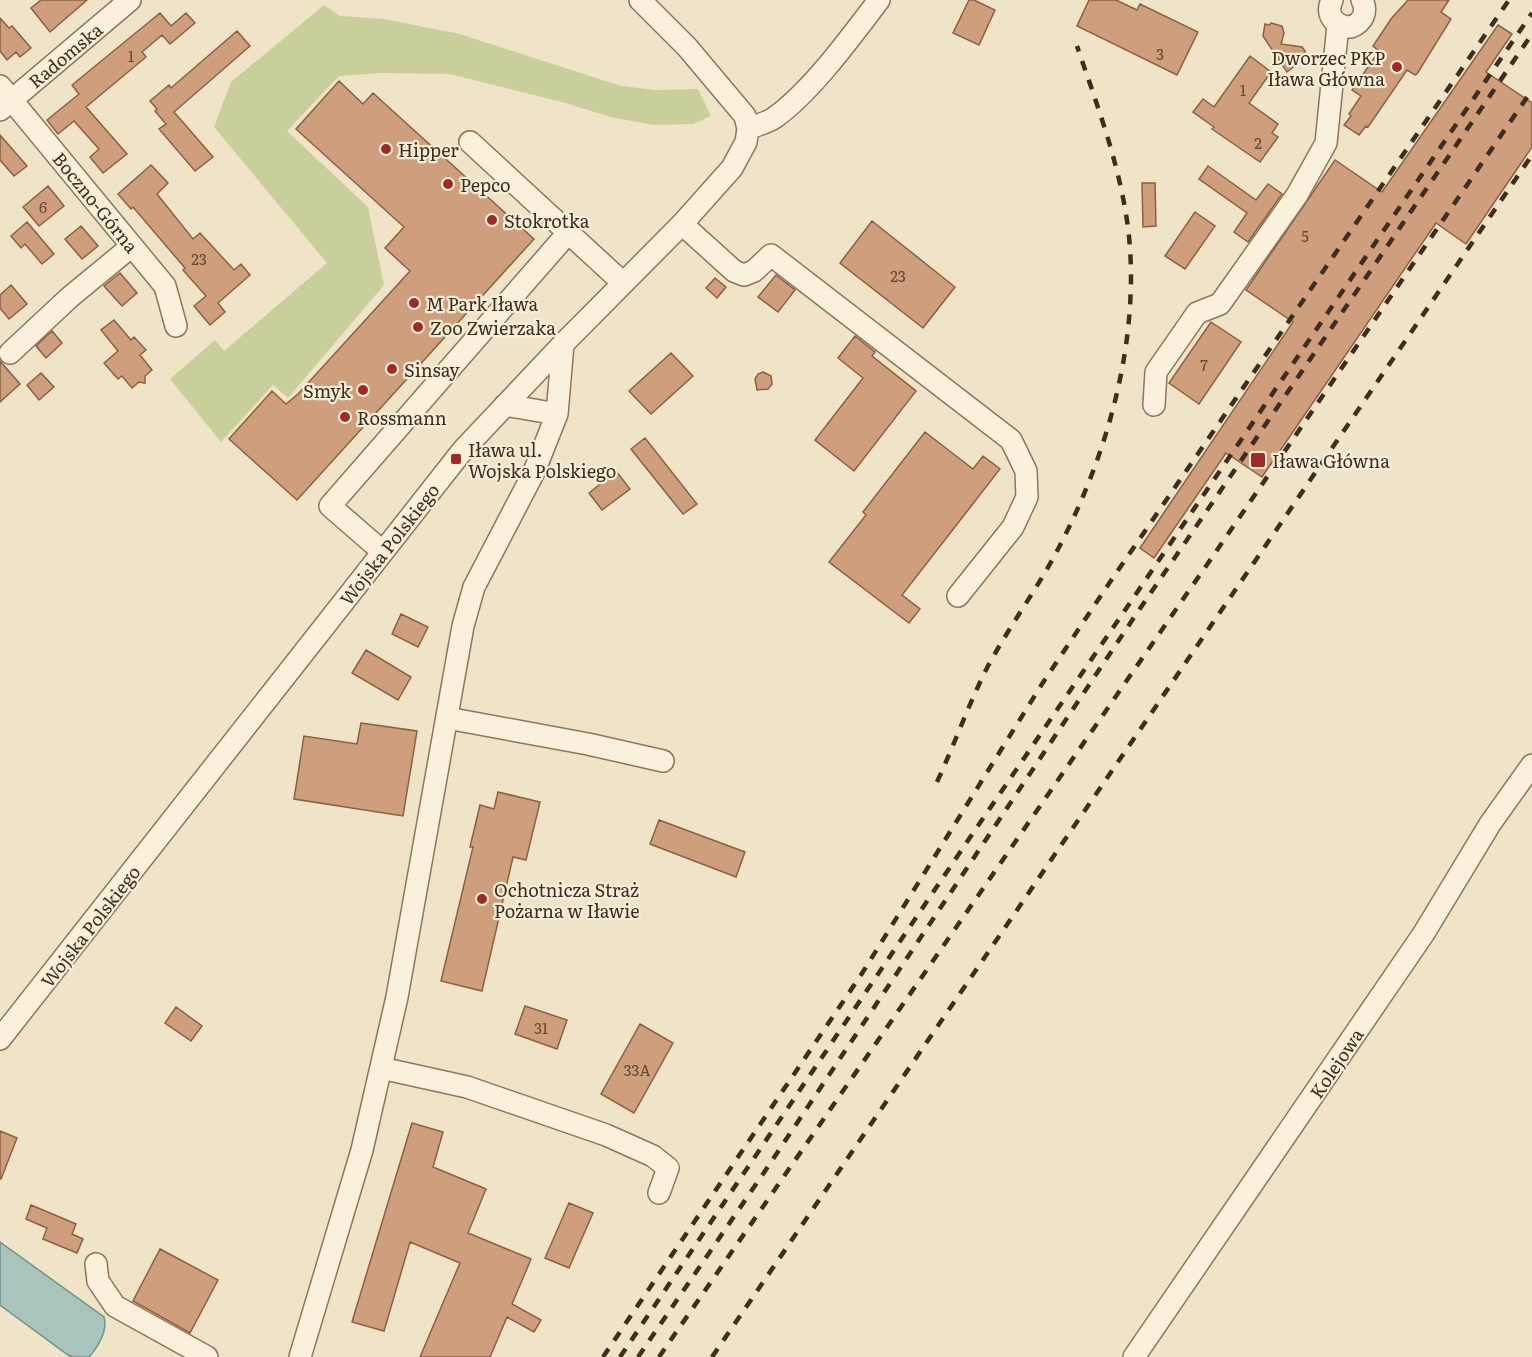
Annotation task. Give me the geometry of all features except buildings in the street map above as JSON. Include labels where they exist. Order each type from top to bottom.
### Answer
[{"type":"street","name":"Radomska","points":[[4,99],[130,0]]},
{"type":"street","points":[[640,0],[687,47],[745,116],[748,129],[773,119],[800,95],[845,44],[879,0]]},
{"type":"street","points":[[663,0],[687,47]]},
{"type":"street","points":[[1332,0],[1331,16],[1338,25],[1351,27],[1362,21],[1368,3]]},
{"type":"street","points":[[1154,405],[1156,372],[1197,313],[1220,304],[1298,195],[1326,143],[1338,25]]},
{"type":"street","name":"Boczno-Górna","points":[[4,99],[165,286],[176,327]]},
{"type":"street","name":"Wojska Polskiego","points":[[0,1039],[463,450],[563,344],[682,224],[732,168],[746,142],[748,129]]},
{"type":"street","points":[[470,142],[623,283]]},
{"type":"street","points":[[682,224],[734,271],[744,274],[754,270],[771,255],[1011,440],[1026,471],[1027,497],[1012,527],[958,596]]},
{"type":"street","points":[[383,552],[330,506],[568,233]]},
{"type":"street","points":[[10,353],[70,297],[132,246]]},
{"type":"street","points":[[300,1357],[362,1150],[397,997],[463,626],[474,587],[534,472],[557,414],[563,344]]},
{"type":"street","points":[[505,405],[557,414]]},
{"type":"street","points":[[447,718],[588,744],[663,761]]},
{"type":"street","name":"Kolejowa","points":[[1134,1357],[1417,943],[1490,824],[1532,765]]},
{"type":"street","points":[[381,1068],[467,1087],[606,1135],[654,1156],[669,1168],[659,1193]]},
{"type":"street","points":[[96,1264],[98,1281],[115,1306],[207,1357]]},
{"type":"green space","points":[[324,5],[340,16],[384,19],[460,34],[621,86],[656,90],[698,89],[711,116],[693,124],[654,125],[614,118],[562,102],[450,74],[380,73],[339,76],[287,131],[368,207],[384,285],[288,398],[273,385],[221,442],[170,379],[215,340],[224,351],[327,263],[214,127],[231,82]]},
{"type":"water","points":[[0,1242],[104,1317],[105,1328],[99,1344],[89,1357],[68,1355],[0,1305]]},
{"type":"railway","points":[[603,1357],[861,975],[1042,684],[1110,582],[1509,0]]},
{"type":"railway","points":[[620,1357],[971,836],[1532,13]]},
{"type":"railway","points":[[638,1357],[763,1174],[1135,616],[1532,34]]},
{"type":"railway","points":[[937,782],[988,666],[1048,567],[1074,518],[1103,443],[1123,366],[1131,287],[1127,222],[1110,145],[1077,46]]},
{"type":"railway","points":[[659,1357],[1532,90]]},
{"type":"railway","points":[[712,1357],[1532,155]]},
{"type":"place","name":"Dworzec PKP Iława Główna","points":[[1397,67]]},
{"type":"place","name":"Hipper","points":[[386,149]]},
{"type":"place","name":"Pepco","points":[[448,184]]},
{"type":"place","name":"Stokrotka","points":[[492,220]]},
{"type":"place","name":"M Park Iława","points":[[414,303]]},
{"type":"place","name":"Zoo Zwierzaka","points":[[418,327]]},
{"type":"place","name":"Sinsay","points":[[392,369]]},
{"type":"place","name":"Smyk","points":[[363,390]]},
{"type":"place","name":"Rossmann","points":[[345,417]]},
{"type":"place","name":"Iława ul. Wojska Polskiego","points":[[456,459]]},
{"type":"place","name":"Iława Główna","points":[[1258,460]]},
{"type":"place","name":"Ochotnicza Straż Pożarna w Iławie","points":[[482,899]]}]
